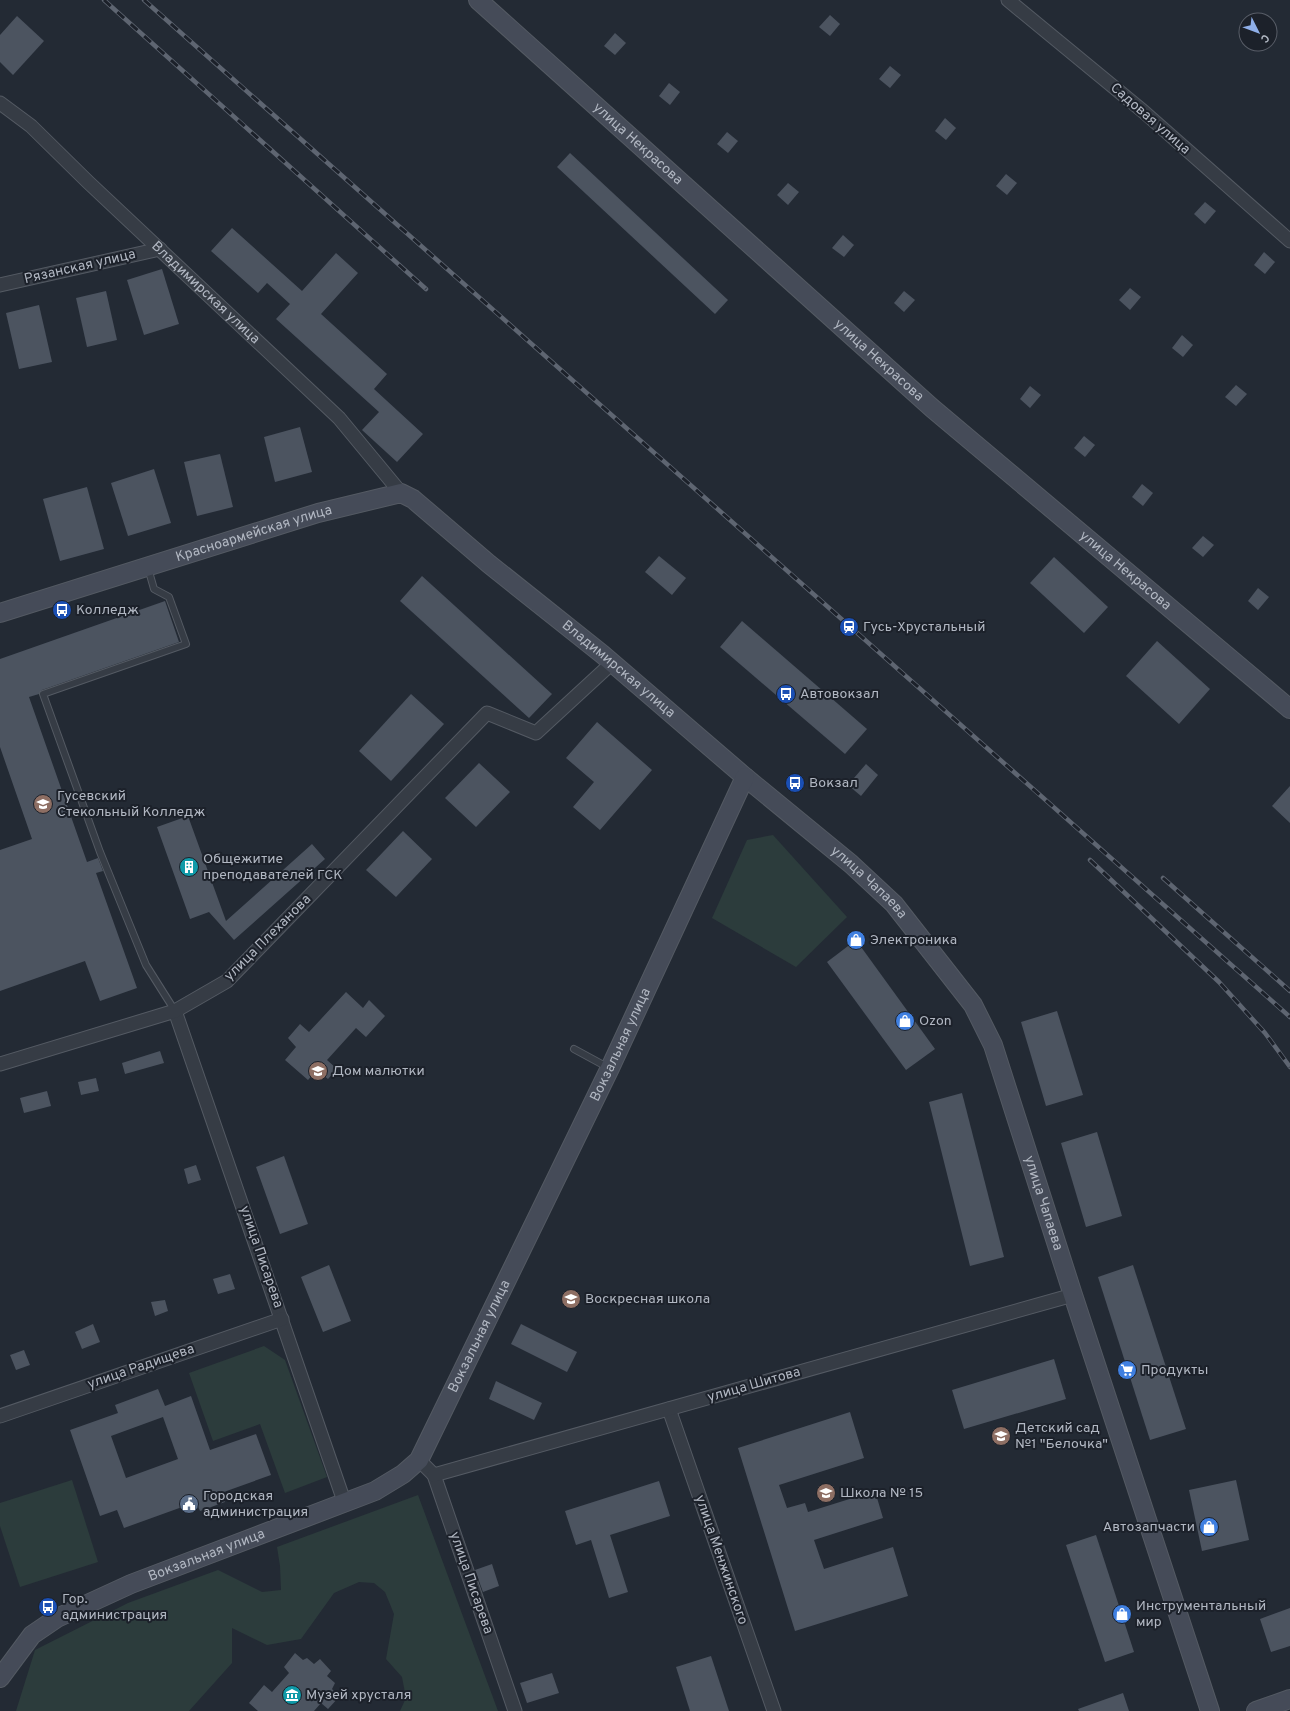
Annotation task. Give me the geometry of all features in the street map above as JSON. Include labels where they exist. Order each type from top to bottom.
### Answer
[{"type":"main road","name":"улица Некрасова","points":[[478,0],[932,408],[1290,709]]},
{"type":"main road","name":"Владимирская улица","points":[[401,493],[413,499],[489,564],[612,663],[746,777]]},
{"type":"main road","name":"Красноармейская улица","points":[[0,613],[318,513],[401,493]]},
{"type":"main road","name":"Вокзальная улица","points":[[0,1678],[32,1635],[57,1618],[131,1584],[345,1504],[381,1488],[403,1474],[419,1460],[610,1068],[746,777]]},
{"type":"main road","name":"улица Чапаева","points":[[746,777],[851,864],[894,904],[973,1005],[994,1045],[1073,1295],[1210,1711]]},
{"type":"main road","points":[[1256,1711],[1290,1699]]},
{"type":"street","name":"Садовая улица","points":[[1008,0],[1144,112],[1290,241]]},
{"type":"street","name":"Владимирская улица","points":[[0,103],[32,126],[88,182],[339,418],[401,493]]},
{"type":"street","name":"Рязанская улица","points":[[0,285],[160,249]]},
{"type":"street","name":"улица Плеханова","points":[[0,1064],[175,1011],[227,981],[487,713],[536,734],[612,663]]},
{"type":"street","name":"улица Писарева","points":[[175,1011],[345,1504]]},
{"type":"street","name":"улица Шитова","points":[[434,1475],[1073,1295]]},
{"type":"street","name":"улица Радищева","points":[[0,1416],[282,1319]]},
{"type":"street","name":"улица Менжинского","points":[[669,1409],[774,1711]]},
{"type":"street","name":"улица Писарева","points":[[419,1460],[434,1475],[515,1711]]},
{"type":"lane","points":[[147,567],[154,589],[169,597],[186,644],[43,694],[100,852],[146,965],[175,1011]]},
{"type":"lane","points":[[574,1049],[610,1068]]},
{"type":"shaded area","points":[[773,835],[847,917],[796,967],[712,918],[747,840]]},
{"type":"shaded area","points":[[264,1346],[285,1360],[327,1477],[285,1493],[260,1424],[213,1441],[189,1373]]},
{"type":"shaded area","points":[[72,1480],[98,1562],[20,1587],[0,1526],[0,1503]]},
{"type":"shaded area","points":[[418,1495],[498,1711],[400,1711],[406,1698],[402,1677],[386,1659],[394,1614],[385,1592],[374,1583],[359,1582],[334,1593],[301,1639],[267,1645],[232,1628],[232,1663],[189,1711],[16,1711],[35,1650],[128,1603],[218,1570],[262,1592],[281,1590],[280,1566],[277,1547]]},
{"type":"building","points":[[830,15],[840,24],[830,36],[819,27]]},
{"type":"building","points":[[17,16],[44,41],[13,75],[0,62],[0,35]]},
{"type":"building","points":[[615,33],[626,43],[615,55],[604,46]]},
{"type":"building","points":[[890,66],[901,75],[890,88],[879,79]]},
{"type":"building","points":[[669,83],[680,92],[670,105],[659,96]]},
{"type":"building","points":[[945,118],[956,128],[946,140],[935,131]]},
{"type":"building","points":[[727,132],[738,141],[728,153],[717,144]]},
{"type":"building","points":[[570,153],[728,300],[715,314],[557,167]]},
{"type":"building","points":[[1006,174],[1017,183],[1007,195],[996,186]]},
{"type":"building","points":[[788,183],[799,192],[788,205],[777,195]]},
{"type":"building","points":[[1205,202],[1216,211],[1205,224],[1194,214]]},
{"type":"building","points":[[232,228],[302,291],[336,253],[358,273],[321,314],[387,374],[374,389],[423,434],[397,462],[362,430],[379,412],[276,319],[290,304],[267,283],[258,293],[211,251]]},
{"type":"building","points":[[843,235],[854,245],[844,257],[832,248]]},
{"type":"building","points":[[1264,252],[1275,262],[1265,274],[1254,265]]},
{"type":"building","points":[[162,269],[179,324],[144,335],[127,280]]},
{"type":"building","points":[[1130,288],[1141,297],[1130,310],[1119,300]]},
{"type":"building","points":[[106,291],[117,340],[87,347],[76,298]]},
{"type":"building","points":[[904,291],[915,300],[904,312],[894,303]]},
{"type":"building","points":[[39,305],[52,362],[19,369],[6,313]]},
{"type":"building","points":[[1182,335],[1193,345],[1183,357],[1172,348]]},
{"type":"building","points":[[1236,385],[1247,394],[1236,406],[1225,397]]},
{"type":"building","points":[[1030,386],[1041,395],[1030,408],[1020,399]]},
{"type":"building","points":[[300,427],[312,472],[275,482],[264,437]]},
{"type":"building","points":[[1084,436],[1095,445],[1085,457],[1074,448]]},
{"type":"building","points":[[220,454],[233,507],[197,516],[184,462]]},
{"type":"building","points":[[154,469],[171,523],[128,536],[111,483]]},
{"type":"building","points":[[1142,484],[1153,493],[1143,506],[1132,497]]},
{"type":"building","points":[[87,487],[104,549],[60,561],[43,499]]},
{"type":"building","points":[[1203,536],[1214,545],[1203,557],[1192,548]]},
{"type":"building","points":[[659,556],[686,578],[672,595],[645,572]]},
{"type":"building","points":[[1054,557],[1108,607],[1084,633],[1030,583]]},
{"type":"building","points":[[422,576],[552,694],[529,718],[400,601]]},
{"type":"building","points":[[1258,588],[1269,597],[1258,610],[1248,601]]},
{"type":"building","name":"Гусевский Стекольный Колледж","points":[[165,601],[179,642],[42,690],[39,694],[29,697],[87,862],[98,858],[103,871],[96,873],[137,988],[100,1001],[85,961],[0,991],[0,850],[32,839],[0,747],[0,659]]},
{"type":"building","points":[[742,621],[867,729],[845,754],[720,647]]},
{"type":"building","points":[[1157,641],[1210,689],[1179,724],[1126,676]]},
{"type":"building","points":[[411,694],[444,724],[391,781],[359,751]]},
{"type":"building","points":[[597,722],[652,770],[600,830],[573,807],[594,782],[566,758]]},
{"type":"building","points":[[479,763],[510,792],[476,827],[445,798]]},
{"type":"building","points":[[866,764],[878,775],[861,796],[848,785]]},
{"type":"building","points":[[1290,786],[1290,823],[1272,806]]},
{"type":"building","points":[[188,816],[226,921],[312,844],[325,859],[234,940],[209,912],[190,919],[157,827]]},
{"type":"building","points":[[403,831],[432,859],[396,897],[366,870]]},
{"type":"building","points":[[856,940],[935,1049],[906,1070],[827,962]]},
{"type":"building","points":[[346,992],[363,1008],[369,1000],[385,1016],[366,1037],[356,1028],[327,1060],[337,1069],[328,1079],[317,1070],[308,1080],[285,1060],[296,1047],[288,1038],[300,1024],[309,1032]]},
{"type":"building","points":[[1057,1011],[1083,1095],[1046,1106],[1021,1022]]},
{"type":"building","points":[[160,1051],[164,1063],[125,1074],[122,1063]]},
{"type":"building","points":[[96,1078],[99,1091],[81,1095],[78,1082]]},
{"type":"building","points":[[47,1091],[51,1106],[24,1113],[20,1098]]},
{"type":"building","points":[[962,1093],[1004,1257],[970,1266],[929,1102]]},
{"type":"building","points":[[1097,1132],[1122,1216],[1086,1227],[1061,1143]]},
{"type":"building","points":[[284,1156],[308,1224],[280,1234],[256,1167]]},
{"type":"building","points":[[196,1165],[201,1180],[188,1184],[184,1169]]},
{"type":"building","points":[[329,1265],[351,1321],[323,1332],[301,1277]]},
{"type":"building","points":[[1133,1265],[1186,1429],[1150,1440],[1098,1277]]},
{"type":"building","points":[[230,1274],[235,1289],[218,1294],[213,1279]]},
{"type":"building","points":[[165,1300],[168,1311],[155,1316],[151,1302]]},
{"type":"building","points":[[93,1324],[100,1342],[82,1349],[75,1332]]},
{"type":"building","points":[[521,1324],[577,1352],[567,1372],[511,1344]]},
{"type":"building","points":[[24,1350],[30,1365],[16,1370],[10,1355]]},
{"type":"building","points":[[1054,1359],[1066,1399],[964,1429],[952,1390]]},
{"type":"building","points":[[496,1381],[542,1403],[534,1420],[489,1399]]},
{"type":"building","points":[[158,1389],[165,1406],[191,1396],[210,1450],[256,1434],[271,1475],[221,1493],[225,1502],[200,1511],[196,1502],[124,1528],[117,1510],[100,1516],[70,1430],[118,1413],[115,1405]],"holes":[[[163,1417],[178,1459],[126,1478],[111,1436]]]},
{"type":"building","points":[[850,1412],[864,1458],[779,1485],[787,1508],[805,1503],[808,1512],[875,1491],[883,1518],[814,1540],[824,1569],[893,1547],[908,1596],[795,1631],[738,1448]]},
{"type":"building","points":[[1236,1480],[1249,1540],[1202,1551],[1189,1490]]},
{"type":"building","points":[[659,1481],[670,1516],[610,1535],[628,1592],[609,1598],[591,1540],[576,1545],[565,1511]]},
{"type":"building","points":[[1096,1535],[1134,1652],[1105,1662],[1066,1545]]},
{"type":"building","points":[[492,1564],[499,1586],[483,1592],[475,1570]]},
{"type":"building","points":[[1290,1608],[1290,1646],[1271,1652],[1260,1619]]},
{"type":"building","points":[[295,1653],[303,1660],[307,1658],[314,1664],[320,1659],[331,1671],[327,1676],[335,1683],[332,1689],[339,1697],[328,1709],[321,1703],[314,1711],[258,1711],[249,1703],[264,1685],[272,1692],[289,1673],[284,1667]]},
{"type":"building","points":[[711,1656],[729,1711],[690,1711],[676,1667]]},
{"type":"building","points":[[552,1673],[559,1693],[527,1703],[520,1683]]},
{"type":"building","points":[[1123,1693],[1129,1711],[1079,1711],[1078,1709]]},
{"type":"railway","points":[[104,0],[426,289]]},
{"type":"railway","points":[[144,0],[1290,1017]]},
{"type":"railway","points":[[1090,860],[1219,982],[1265,1033],[1290,1067]]},
{"type":"railway","points":[[1163,878],[1290,991]]},
{"type":"place","name":"Колледж","points":[[62,610]]},
{"type":"place","name":"Гусь-Хрустальный","points":[[849,627]]},
{"type":"place","name":"Автовокзал","points":[[786,694]]},
{"type":"place","name":"Вокзал","points":[[795,783]]},
{"type":"place","name":"Гусевский Стекольный Колледж","points":[[43,804]]},
{"type":"place","name":"Общежитие преподавателей ГСК","points":[[189,867]]},
{"type":"place","name":"Электроника","points":[[856,940]]},
{"type":"place","name":"Ozon","points":[[905,1021]]},
{"type":"place","name":"Дом малютки","points":[[318,1071]]},
{"type":"place","name":"Воскресная школа","points":[[571,1299]]},
{"type":"place","name":"Продукты","points":[[1127,1370]]},
{"type":"place","name":"Детский сад №1 \"Белочка\"","points":[[1001,1436]]},
{"type":"place","name":"Школа № 15","points":[[826,1493]]},
{"type":"place","name":"Городская администрация","points":[[189,1504]]},
{"type":"place","name":"Автозапчасти","points":[[1209,1527]]},
{"type":"place","name":"Гор. администрация","points":[[48,1607]]},
{"type":"place","name":"Инструментальный мир","points":[[1122,1614]]},
{"type":"place","name":"Музей хрусталя","points":[[292,1695]]}]
